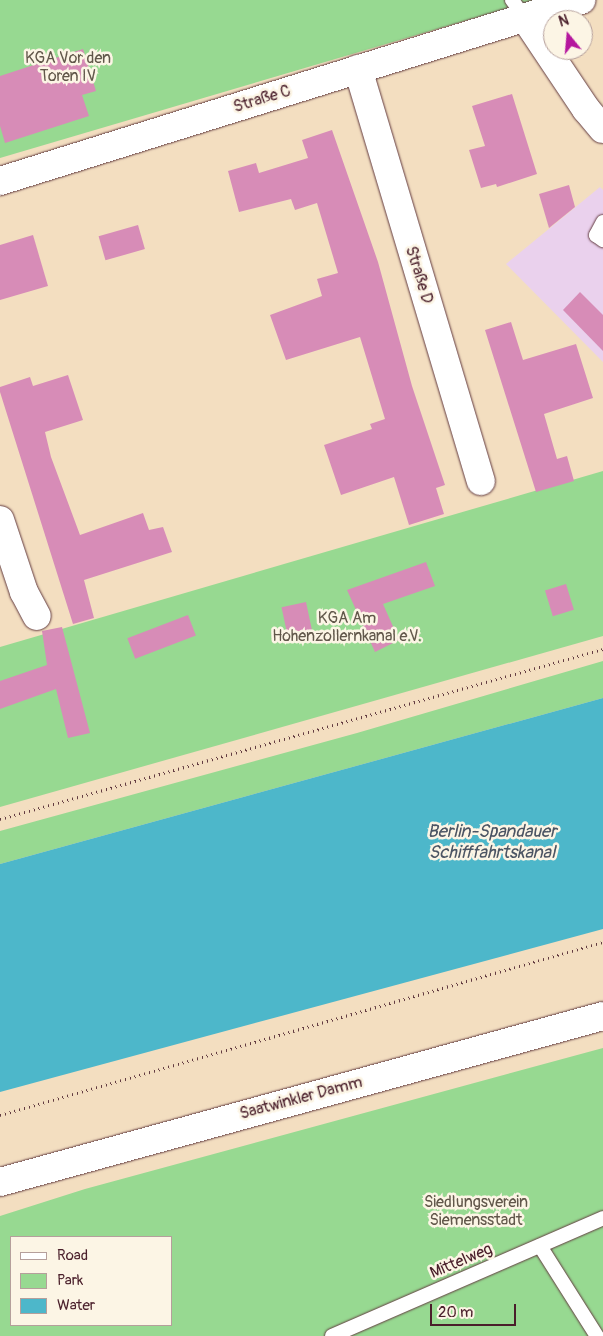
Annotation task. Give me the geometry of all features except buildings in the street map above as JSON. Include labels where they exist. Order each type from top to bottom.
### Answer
[{"type":"street","name":"Straße C","points":[[0,181],[358,69],[518,9],[581,0]]},
{"type":"street","points":[[518,9],[586,109],[603,129]]},
{"type":"street","name":"Straße D","points":[[358,69],[481,481]]},
{"type":"street","points":[[0,520],[24,592],[36,616]]},
{"type":"street","name":"Saatwinkler Damm","points":[[0,1182],[603,1016]]},
{"type":"lane","points":[[603,222],[596,235],[603,240]]},
{"type":"lane","name":"Mittelweg","points":[[332,1336],[603,1218]]},
{"type":"lane","points":[[540,1246],[597,1336]]},
{"type":"path","points":[[0,819],[603,649]]},
{"type":"path","points":[[0,1115],[603,942]]},
{"type":"shaded area","points":[[600,187],[603,190],[603,362],[506,264]]},
{"type":"green space","name":"KGA Vor den Toren IV","points":[[0,0],[535,0],[0,158]]},
{"type":"green space","name":"KGA Am Hohenzollernkanal e.V.","points":[[603,471],[603,636],[0,807],[0,647]]},
{"type":"green space","points":[[603,661],[603,698],[0,864],[0,831],[357,733]]},
{"type":"green space","name":"Siedlungsverein Siemensstadt","points":[[603,1048],[603,1336],[0,1336],[0,1216],[85,1189]]},
{"type":"water","name":"Berlin-Spandauer Schifffahrtskanal","points":[[603,698],[603,929],[0,1092],[0,864]]}]
